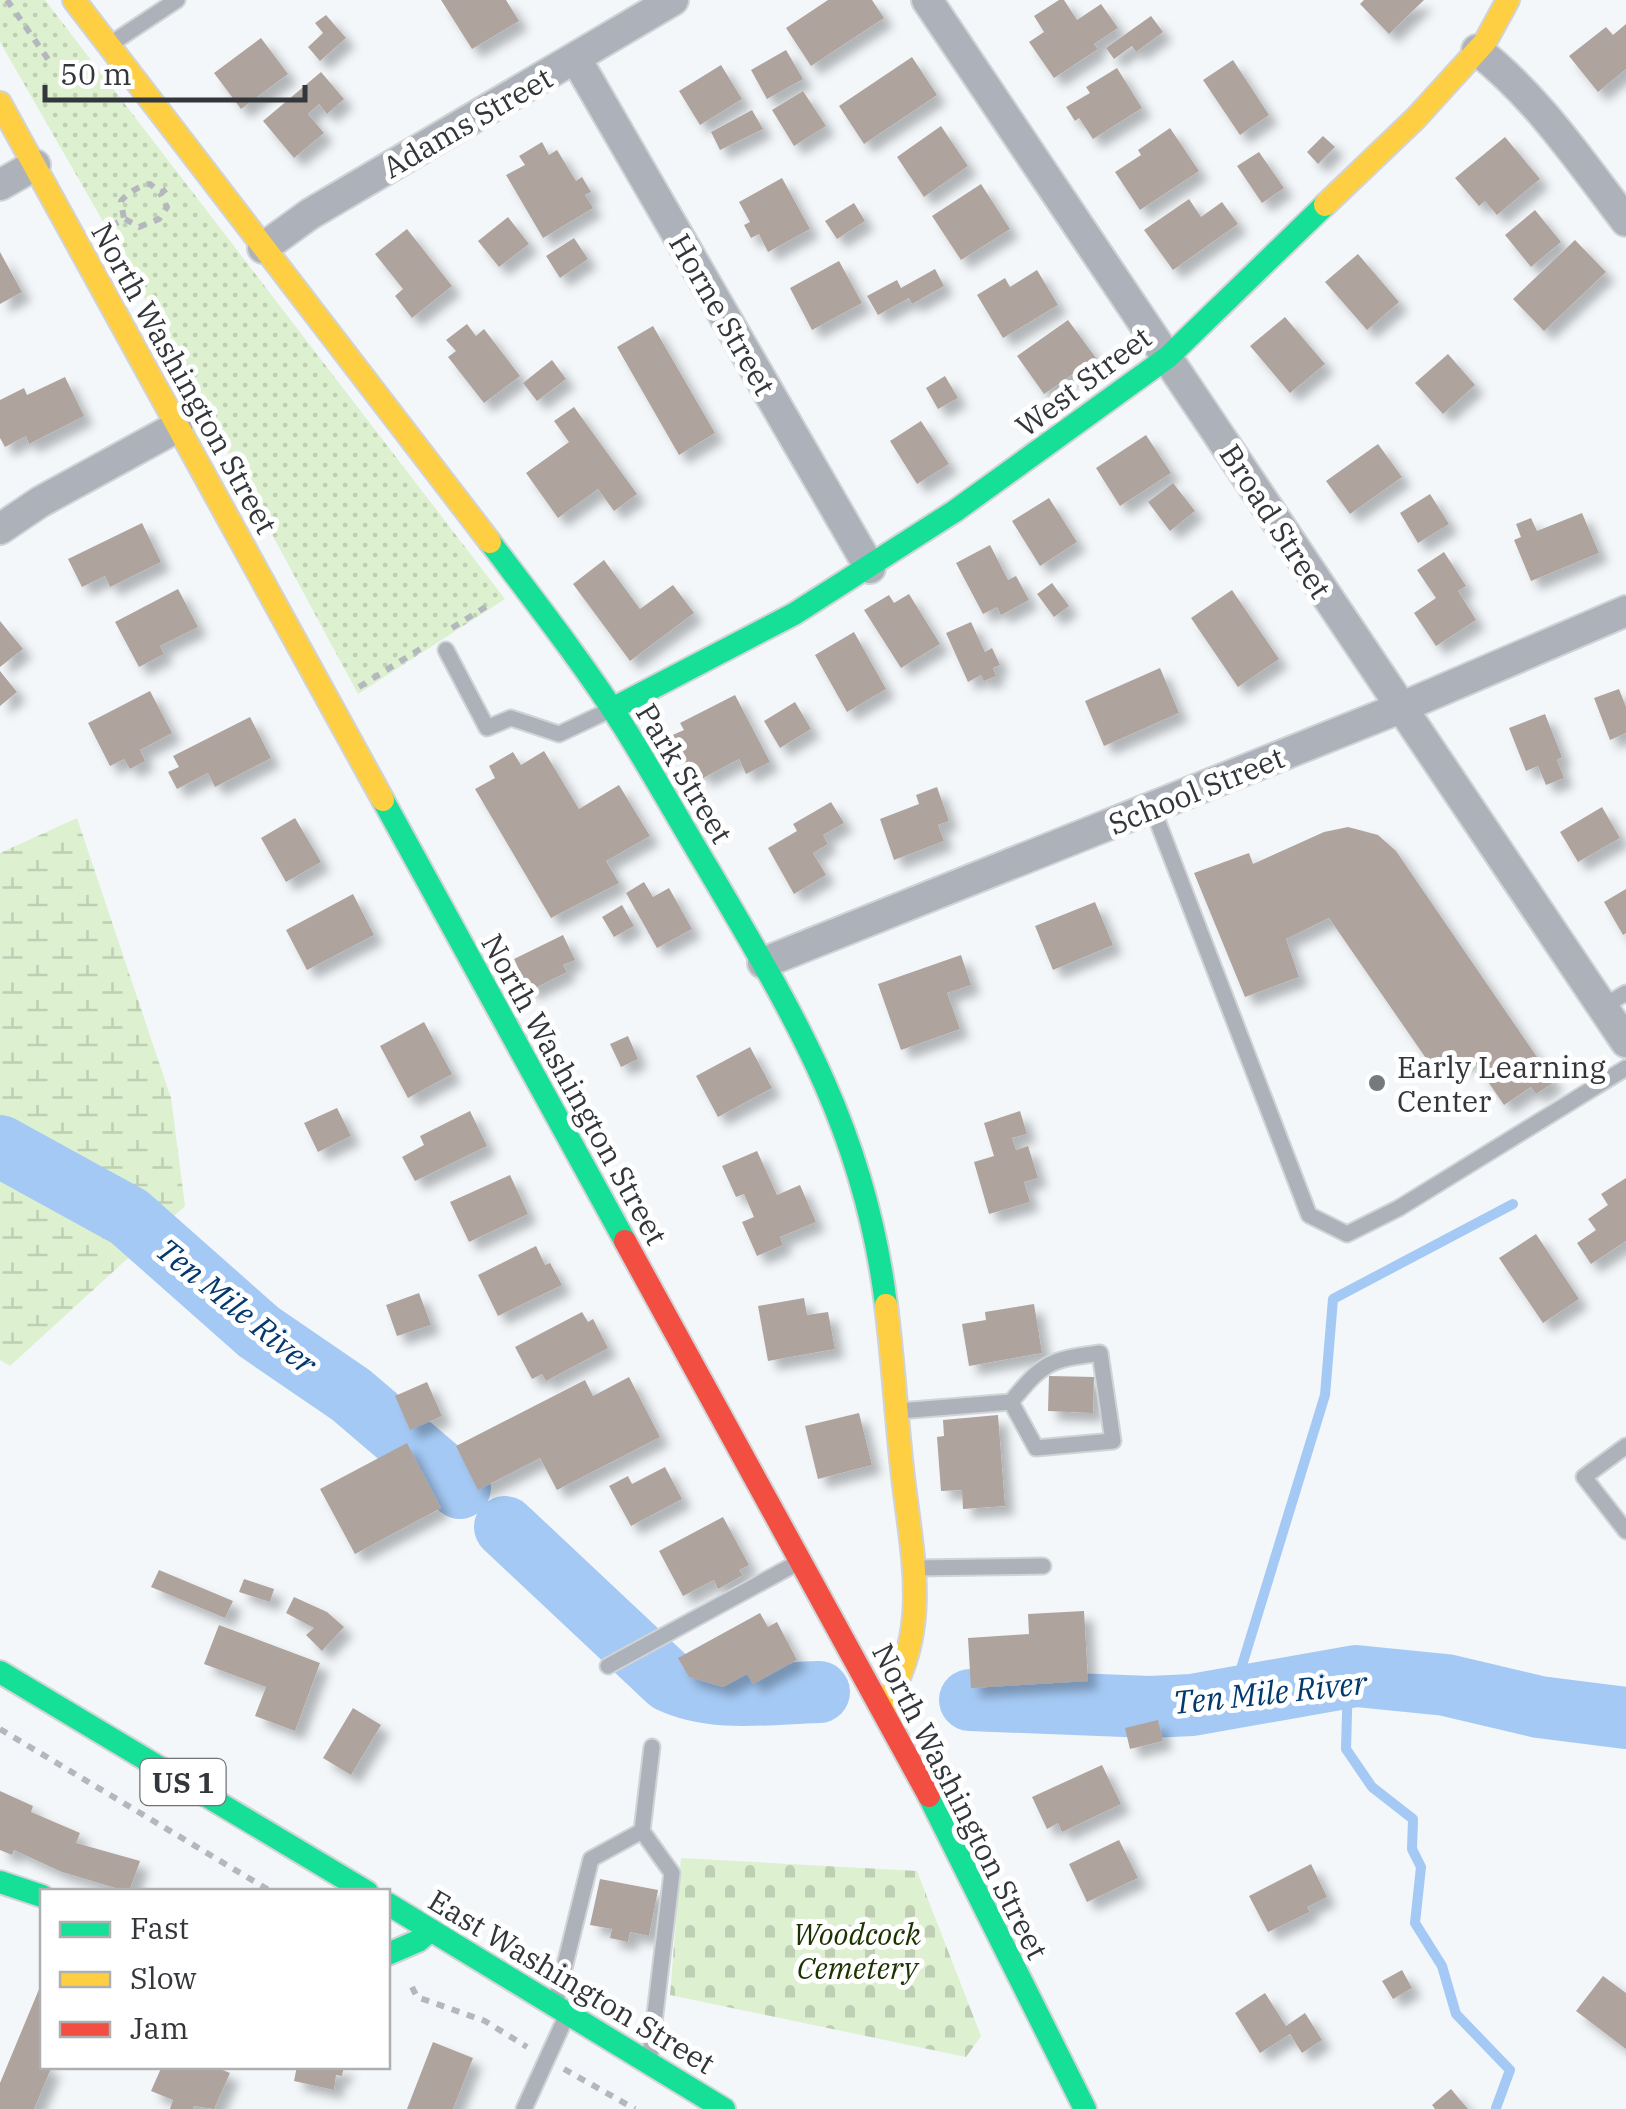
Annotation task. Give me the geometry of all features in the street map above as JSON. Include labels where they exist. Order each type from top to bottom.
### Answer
[{"type":"street","name":"Park Street","points":[[74,0],[612,709],[763,963],[819,1067],[864,1182],[884,1292],[913,1568],[911,1646],[895,1693],[882,1708]]},
{"type":"street","name":"Adams Street","points":[[264,248],[310,214],[673,0]]},
{"type":"street","name":"Broad Street","points":[[927,0],[1400,708],[1614,1000],[1626,1042]]},
{"type":"street","name":"West Street","points":[[612,709],[794,614],[870,568],[1168,357],[1416,118],[1477,50],[1508,0]]},
{"type":"street","points":[[1477,50],[1510,76],[1536,104],[1626,222]]},
{"type":"street","name":"Horne Street","points":[[576,59],[870,568]]},
{"type":"street","name":"North Washington Street","points":[[0,102],[882,1708],[956,1848],[1074,2103]]},
{"type":"street","points":[[0,185],[35,165]]},
{"type":"street","points":[[0,528],[177,426]]},
{"type":"street","name":"School Street","points":[[763,963],[1400,708],[1626,611]]},
{"type":"street","name":"US 1","points":[[0,1672],[362,1889]]},
{"type":"street","points":[[2,1888],[40,1896]]},
{"type":"street","name":"East Washington Street","points":[[390,1905],[650,2064],[677,2088],[724,2109]]},
{"type":"street","points":[[390,1953],[418,1941],[431,1930]]},
{"type":"lane","points":[[108,45],[178,0]]},
{"type":"lane","points":[[446,650],[487,728],[511,718],[558,734],[612,709]]},
{"type":"lane","points":[[1152,807],[1309,1215],[1348,1234],[1399,1208],[1626,1068]]},
{"type":"lane","points":[[896,1411],[1011,1402],[1037,1371],[1056,1359],[1100,1352],[1113,1441],[1036,1448],[1011,1402]]},
{"type":"lane","points":[[1626,1446],[1584,1477],[1626,1531]]},
{"type":"lane","points":[[608,1666],[799,1562]]},
{"type":"lane","points":[[913,1568],[1044,1566]]},
{"type":"lane","points":[[650,2064],[672,1874],[642,1831],[652,1747]]},
{"type":"lane","points":[[524,2109],[561,2010],[591,1859],[642,1831]]},
{"type":"path","points":[[7,0],[52,64]]},
{"type":"path","points":[[160,193],[183,178]]},
{"type":"path","points":[[150,184],[160,193],[166,207],[159,219],[139,227],[124,218],[122,201],[126,196],[150,184]]},
{"type":"path","points":[[102,231],[124,218]]},
{"type":"path","points":[[0,1728],[267,1889]]},
{"type":"green space","points":[[0,0],[45,0],[505,599],[358,694],[109,232],[0,42]]},
{"type":"green space","points":[[77,818],[171,1098],[185,1206],[10,1366],[0,1360],[0,853]]},
{"type":"green space","name":"Woodcock Cemetery","points":[[681,1858],[917,1871],[981,2036],[966,2057],[670,1995]]},
{"type":"building","points":[[441,0],[506,0],[519,21],[472,49]]},
{"type":"building","points":[[828,0],[872,0],[884,18],[811,66],[786,28]]},
{"type":"building","points":[[1064,0],[1077,20],[1101,4],[1118,28],[1094,44],[1098,49],[1054,78],[1029,42],[1044,32],[1034,16]]},
{"type":"building","points":[[1364,0],[1424,0],[1389,34],[1360,4]]},
{"type":"building","points":[[326,15],[346,38],[320,61],[308,47],[323,33],[315,23]]},
{"type":"building","points":[[1151,16],[1163,32],[1136,52],[1132,46],[1114,59],[1106,48]]},
{"type":"building","points":[[1626,24],[1626,69],[1598,92],[1569,56],[1606,27],[1613,35]]},
{"type":"building","points":[[261,38],[288,74],[241,109],[214,73]]},
{"type":"building","points":[[786,50],[803,79],[767,99],[751,70]]},
{"type":"building","points":[[912,57],[937,95],[864,144],[839,106]]},
{"type":"building","points":[[1233,60],[1269,115],[1240,135],[1203,80]]},
{"type":"building","points":[[721,65],[742,99],[700,125],[679,91]]},
{"type":"building","points":[[1117,68],[1142,108],[1093,139],[1066,107],[1090,93],[1086,87]]},
{"type":"building","points":[[321,72],[344,99],[327,114],[319,104],[308,114],[324,133],[294,158],[263,121]]},
{"type":"building","points":[[803,91],[826,126],[794,146],[772,110]]},
{"type":"building","points":[[752,110],[763,129],[720,150],[711,132]]},
{"type":"building","points":[[941,126],[968,166],[924,197],[897,157]]},
{"type":"building","points":[[1170,128],[1199,171],[1140,210],[1115,172]]},
{"type":"building","points":[[1323,136],[1335,147],[1318,164],[1307,152]]},
{"type":"building","points":[[1505,137],[1540,179],[1497,215],[1485,201],[1479,206],[1455,178]]},
{"type":"building","points":[[542,142],[549,155],[557,150],[576,181],[582,177],[591,192],[585,195],[593,208],[543,238],[506,175],[525,165],[519,156]]},
{"type":"building","points":[[1259,152],[1284,188],[1262,203],[1237,166]]},
{"type":"building","points":[[782,178],[810,229],[768,252],[759,234],[751,238],[744,225],[750,222],[739,202]]},
{"type":"building","points":[[981,184],[1010,229],[961,260],[932,216]]},
{"type":"building","points":[[1189,199],[1201,217],[1222,202],[1238,224],[1173,270],[1144,230]]},
{"type":"building","points":[[854,203],[865,221],[837,239],[825,221]]},
{"type":"building","points":[[1535,210],[1561,242],[1531,267],[1505,235]]},
{"type":"building","points":[[508,217],[529,244],[499,267],[478,241]]},
{"type":"building","points":[[407,229],[452,286],[412,318],[395,296],[403,289],[375,254]]},
{"type":"building","points":[[574,238],[588,259],[560,278],[546,256]]},
{"type":"building","points":[[1575,240],[1606,272],[1544,331],[1513,299]]},
{"type":"building","points":[[0,252],[22,292],[0,304]]},
{"type":"building","points":[[1358,254],[1399,302],[1367,330],[1325,282]]},
{"type":"building","points":[[839,261],[862,303],[812,330],[790,288]]},
{"type":"building","points":[[935,269],[944,286],[912,304],[909,298],[878,315],[867,296],[897,280],[901,288]]},
{"type":"building","points":[[1037,270],[1058,305],[1003,338],[977,295],[1005,278],[1010,287]]},
{"type":"building","points":[[1285,317],[1325,364],[1290,393],[1250,346]]},
{"type":"building","points":[[1068,320],[1096,358],[1044,394],[1017,356]]},
{"type":"building","points":[[467,324],[476,336],[484,329],[520,376],[484,403],[448,357],[456,351],[446,340]]},
{"type":"building","points":[[653,326],[715,433],[679,455],[617,347]]},
{"type":"building","points":[[1448,354],[1475,385],[1443,414],[1415,383]]},
{"type":"building","points":[[552,360],[566,379],[537,401],[523,383]]},
{"type":"building","points":[[945,376],[958,398],[938,409],[926,388]]},
{"type":"building","points":[[65,377],[84,416],[29,444],[26,436],[5,447],[0,438],[0,400],[24,388],[27,395]]},
{"type":"building","points":[[574,407],[637,494],[614,511],[598,489],[558,518],[526,473],[569,442],[554,421]]},
{"type":"building","points":[[921,421],[949,464],[917,484],[890,441]]},
{"type":"building","points":[[1146,435],[1171,473],[1120,506],[1096,468]]},
{"type":"building","points":[[1378,444],[1402,477],[1350,514],[1326,481]]},
{"type":"building","points":[[1173,483],[1195,511],[1170,531],[1148,502]]},
{"type":"building","points":[[1430,494],[1449,524],[1418,543],[1400,513]]},
{"type":"building","points":[[1049,498],[1077,542],[1040,566],[1012,521]]},
{"type":"building","points":[[1582,513],[1599,553],[1531,581],[1514,540],[1521,537],[1516,524],[1531,518],[1537,531]]},
{"type":"building","points":[[142,523],[161,562],[110,587],[105,576],[82,587],[68,559]]},
{"type":"building","points":[[990,545],[1008,580],[1016,576],[1029,600],[1001,615],[997,607],[983,614],[956,563]]},
{"type":"building","points":[[1444,552],[1466,586],[1458,591],[1476,620],[1436,646],[1414,613],[1436,598],[1417,570]]},
{"type":"building","points":[[604,560],[640,609],[673,585],[694,613],[630,661],[573,584]]},
{"type":"building","points":[[1052,583],[1069,606],[1054,617],[1037,594]]},
{"type":"building","points":[[178,589],[198,627],[160,646],[164,654],[139,667],[115,622]]},
{"type":"building","points":[[1232,590],[1279,659],[1238,687],[1191,618]]},
{"type":"building","points":[[909,594],[940,644],[901,668],[864,610],[889,595],[894,603]]},
{"type":"building","points":[[0,621],[23,649],[0,667]]},
{"type":"building","points":[[971,622],[985,652],[992,648],[1000,665],[993,668],[996,676],[984,681],[981,675],[968,682],[946,633]]},
{"type":"building","points":[[854,632],[886,689],[847,712],[815,655]]},
{"type":"building","points":[[1160,668],[1179,713],[1104,746],[1085,701]]},
{"type":"building","points":[[0,671],[17,692],[0,706]]},
{"type":"building","points":[[1619,689],[1626,707],[1626,733],[1610,740],[1594,698]]},
{"type":"building","points":[[150,691],[172,733],[140,750],[145,761],[130,769],[124,759],[110,766],[88,723]]},
{"type":"building","points":[[735,695],[770,762],[746,774],[739,759],[703,778],[697,767],[686,773],[668,737],[684,730],[680,723]]},
{"type":"building","points":[[795,702],[811,729],[780,748],[764,721]]},
{"type":"building","points":[[1545,714],[1562,757],[1557,760],[1564,778],[1546,785],[1538,766],[1526,771],[1509,728]]},
{"type":"building","points":[[250,717],[271,758],[215,787],[208,773],[177,789],[168,772],[179,767],[173,756]]},
{"type":"building","points":[[544,751],[579,809],[619,785],[650,836],[606,861],[619,883],[551,918],[475,789],[495,778],[489,766],[513,752],[521,765]]},
{"type":"building","points":[[937,787],[949,821],[938,825],[944,841],[894,860],[880,819],[919,804],[916,795]]},
{"type":"building","points":[[831,802],[844,823],[823,835],[828,844],[813,853],[826,875],[794,894],[768,848],[797,831],[793,824]]},
{"type":"building","points":[[1602,807],[1620,838],[1578,862],[1560,832]]},
{"type":"building","points":[[295,818],[321,862],[286,882],[261,838]]},
{"type":"building","points":[[1348,827],[1378,835],[1396,851],[1554,1082],[1536,1094],[1531,1087],[1504,1105],[1471,1057],[1457,1067],[1449,1056],[1432,1067],[1329,918],[1286,939],[1299,977],[1245,997],[1194,873],[1249,853],[1253,864],[1324,832]]},
{"type":"building","points":[[644,882],[653,897],[669,888],[692,929],[657,948],[626,893]]},
{"type":"building","points":[[1626,889],[1626,933],[1623,935],[1604,902]]},
{"type":"building","points":[[353,894],[374,935],[307,970],[286,930]]},
{"type":"building","points":[[1095,902],[1113,945],[1053,970],[1035,926]]},
{"type":"building","points":[[622,905],[634,926],[614,937],[602,917]]},
{"type":"building","points":[[563,935],[575,960],[563,965],[567,972],[529,991],[514,959]]},
{"type":"building","points":[[961,955],[971,985],[947,993],[960,1029],[901,1050],[878,984]]},
{"type":"building","points":[[424,1022],[452,1074],[408,1098],[380,1046]]},
{"type":"building","points":[[628,1036],[638,1059],[621,1067],[610,1044]]},
{"type":"building","points":[[750,1047],[772,1088],[718,1117],[696,1076]]},
{"type":"building","points":[[337,1108],[351,1136],[318,1152],[304,1123]]},
{"type":"building","points":[[470,1111],[487,1146],[415,1181],[402,1157],[424,1145],[420,1136]]},
{"type":"building","points":[[1020,1111],[1027,1134],[1012,1138],[1016,1150],[1028,1146],[1038,1178],[1024,1182],[1030,1202],[989,1214],[974,1162],[994,1156],[984,1123]]},
{"type":"building","points":[[757,1151],[777,1195],[800,1185],[816,1222],[780,1237],[783,1245],[757,1256],[742,1222],[754,1217],[744,1194],[736,1197],[722,1166]]},
{"type":"building","points":[[510,1175],[528,1214],[469,1242],[450,1202]]},
{"type":"building","points":[[1626,1178],[1626,1241],[1591,1264],[1577,1243],[1596,1230],[1588,1219],[1608,1205],[1601,1194]]},
{"type":"building","points":[[1536,1234],[1579,1299],[1543,1323],[1499,1258]]},
{"type":"building","points":[[536,1246],[545,1265],[550,1263],[562,1285],[498,1316],[478,1275]]},
{"type":"building","points":[[419,1293],[431,1325],[397,1336],[386,1305]]},
{"type":"building","points":[[804,1298],[807,1315],[828,1312],[835,1349],[768,1361],[758,1306]]},
{"type":"building","points":[[1034,1304],[1042,1353],[969,1366],[962,1324],[986,1320],[985,1312]]},
{"type":"building","points":[[582,1312],[588,1322],[593,1319],[608,1348],[546,1381],[542,1374],[532,1379],[515,1347]]},
{"type":"building","points":[[1049,1376],[1094,1377],[1093,1413],[1048,1411]]},
{"type":"building","points":[[629,1377],[660,1437],[557,1490],[540,1458],[478,1490],[456,1446],[585,1380],[593,1396]]},
{"type":"building","points":[[427,1382],[442,1416],[410,1430],[395,1396]]},
{"type":"building","points":[[859,1413],[872,1465],[818,1479],[805,1426]]},
{"type":"building","points":[[998,1415],[1005,1506],[963,1509],[962,1490],[941,1491],[937,1437],[944,1436],[943,1420]]},
{"type":"building","points":[[407,1443],[441,1508],[355,1554],[320,1489]]},
{"type":"building","points":[[665,1467],[682,1499],[631,1526],[609,1486],[628,1476],[632,1484]]},
{"type":"building","points":[[723,1517],[749,1565],[739,1570],[743,1575],[718,1589],[714,1580],[683,1596],[659,1551]]},
{"type":"building","points":[[159,1570],[233,1601],[225,1618],[151,1587]]},
{"type":"building","points":[[244,1579],[274,1589],[270,1602],[239,1592]]},
{"type":"building","points":[[294,1597],[327,1612],[344,1627],[322,1651],[306,1635],[314,1628],[286,1613]]},
{"type":"building","points":[[1084,1611],[1088,1681],[971,1688],[968,1638],[1029,1634],[1028,1614]]},
{"type":"building","points":[[760,1613],[768,1627],[777,1622],[797,1660],[753,1684],[747,1674],[723,1687],[689,1677],[678,1658]]},
{"type":"building","points":[[219,1625],[320,1663],[295,1731],[255,1716],[266,1687],[204,1664]]},
{"type":"building","points":[[353,1708],[381,1725],[351,1775],[323,1758]]},
{"type":"building","points":[[1158,1720],[1163,1741],[1130,1749],[1125,1728]]},
{"type":"building","points":[[1102,1765],[1121,1804],[1062,1832],[1058,1823],[1047,1829],[1032,1797]]},
{"type":"building","points":[[0,1791],[33,1806],[31,1812],[80,1833],[76,1843],[140,1861],[130,1889],[119,1889],[62,1872],[14,1850],[12,1855],[0,1850]]},
{"type":"building","points":[[1119,1840],[1138,1878],[1087,1902],[1069,1864]]},
{"type":"building","points":[[1311,1864],[1327,1897],[1307,1907],[1310,1912],[1268,1932],[1249,1896]]},
{"type":"building","points":[[600,1879],[658,1890],[649,1936],[630,1932],[628,1942],[610,1938],[612,1929],[590,1925]]},
{"type":"building","points":[[1402,1970],[1412,1988],[1393,1999],[1382,1981]]},
{"type":"building","points":[[1603,1976],[1626,1993],[1626,2049],[1576,2011]]},
{"type":"building","points":[[40,1987],[40,2069],[51,2069],[34,2109],[0,2109],[0,2083]]},
{"type":"building","points":[[1265,1993],[1286,2026],[1305,2013],[1322,2040],[1302,2053],[1290,2034],[1260,2053],[1235,2013]]},
{"type":"building","points":[[433,2042],[473,2058],[453,2109],[407,2109]]},
{"type":"building","points":[[161,2069],[220,2069],[230,2073],[214,2109],[170,2109],[173,2100],[151,2091]]},
{"type":"building","points":[[296,2069],[343,2069],[342,2076],[336,2075],[334,2090],[294,2081]]},
{"type":"building","points":[[1451,2089],[1468,2109],[1435,2109],[1432,2105]]},
{"type":"waterway","name":"Ten Mile River","points":[[0,1146],[129,1217],[259,1332],[351,1395],[460,1488]]},
{"type":"waterway","points":[[1232,1698],[1325,1395],[1333,1299],[1513,1204]]},
{"type":"waterway","name":"Ten Mile River","points":[[505,1527],[669,1681],[724,1694],[819,1692]]},
{"type":"waterway","name":"Ten Mile River","points":[[970,1700],[1192,1705],[1356,1676],[1446,1685],[1539,1707],[1626,1718]]},
{"type":"waterway","points":[[1348,1677],[1346,1749],[1372,1787],[1413,1819],[1412,1849],[1421,1867],[1415,1923],[1442,1966],[1456,2014],[1510,2070],[1496,2108]]},
{"type":"traffic: fast","points":[[612,709],[794,614],[955,511],[1168,357],[1325,205]]},
{"type":"traffic: fast","points":[[490,542],[624,727],[798,1028],[844,1130],[862,1185],[886,1305]]},
{"type":"traffic: fast","points":[[383,800],[625,1241]]},
{"type":"traffic: fast","points":[[0,1672],[362,1889]]},
{"type":"traffic: fast","points":[[929,1796],[1085,2109]]},
{"type":"traffic: fast","points":[[0,1882],[40,1895]]},
{"type":"traffic: fast","points":[[390,1905],[724,2109]]},
{"type":"traffic: fast","points":[[390,1953],[418,1941],[431,1930]]},
{"type":"traffic: slow","points":[[74,0],[490,542]]},
{"type":"traffic: slow","points":[[1325,205],[1416,118],[1485,42],[1508,0]]},
{"type":"traffic: slow","points":[[0,103],[383,800]]},
{"type":"traffic: slow","points":[[882,1708],[908,1650],[915,1591],[886,1305]]},
{"type":"traffic: jam","points":[[625,1241],[929,1796]]},
{"type":"place","name":"Early Learning Center","points":[[1377,1083]]}]
